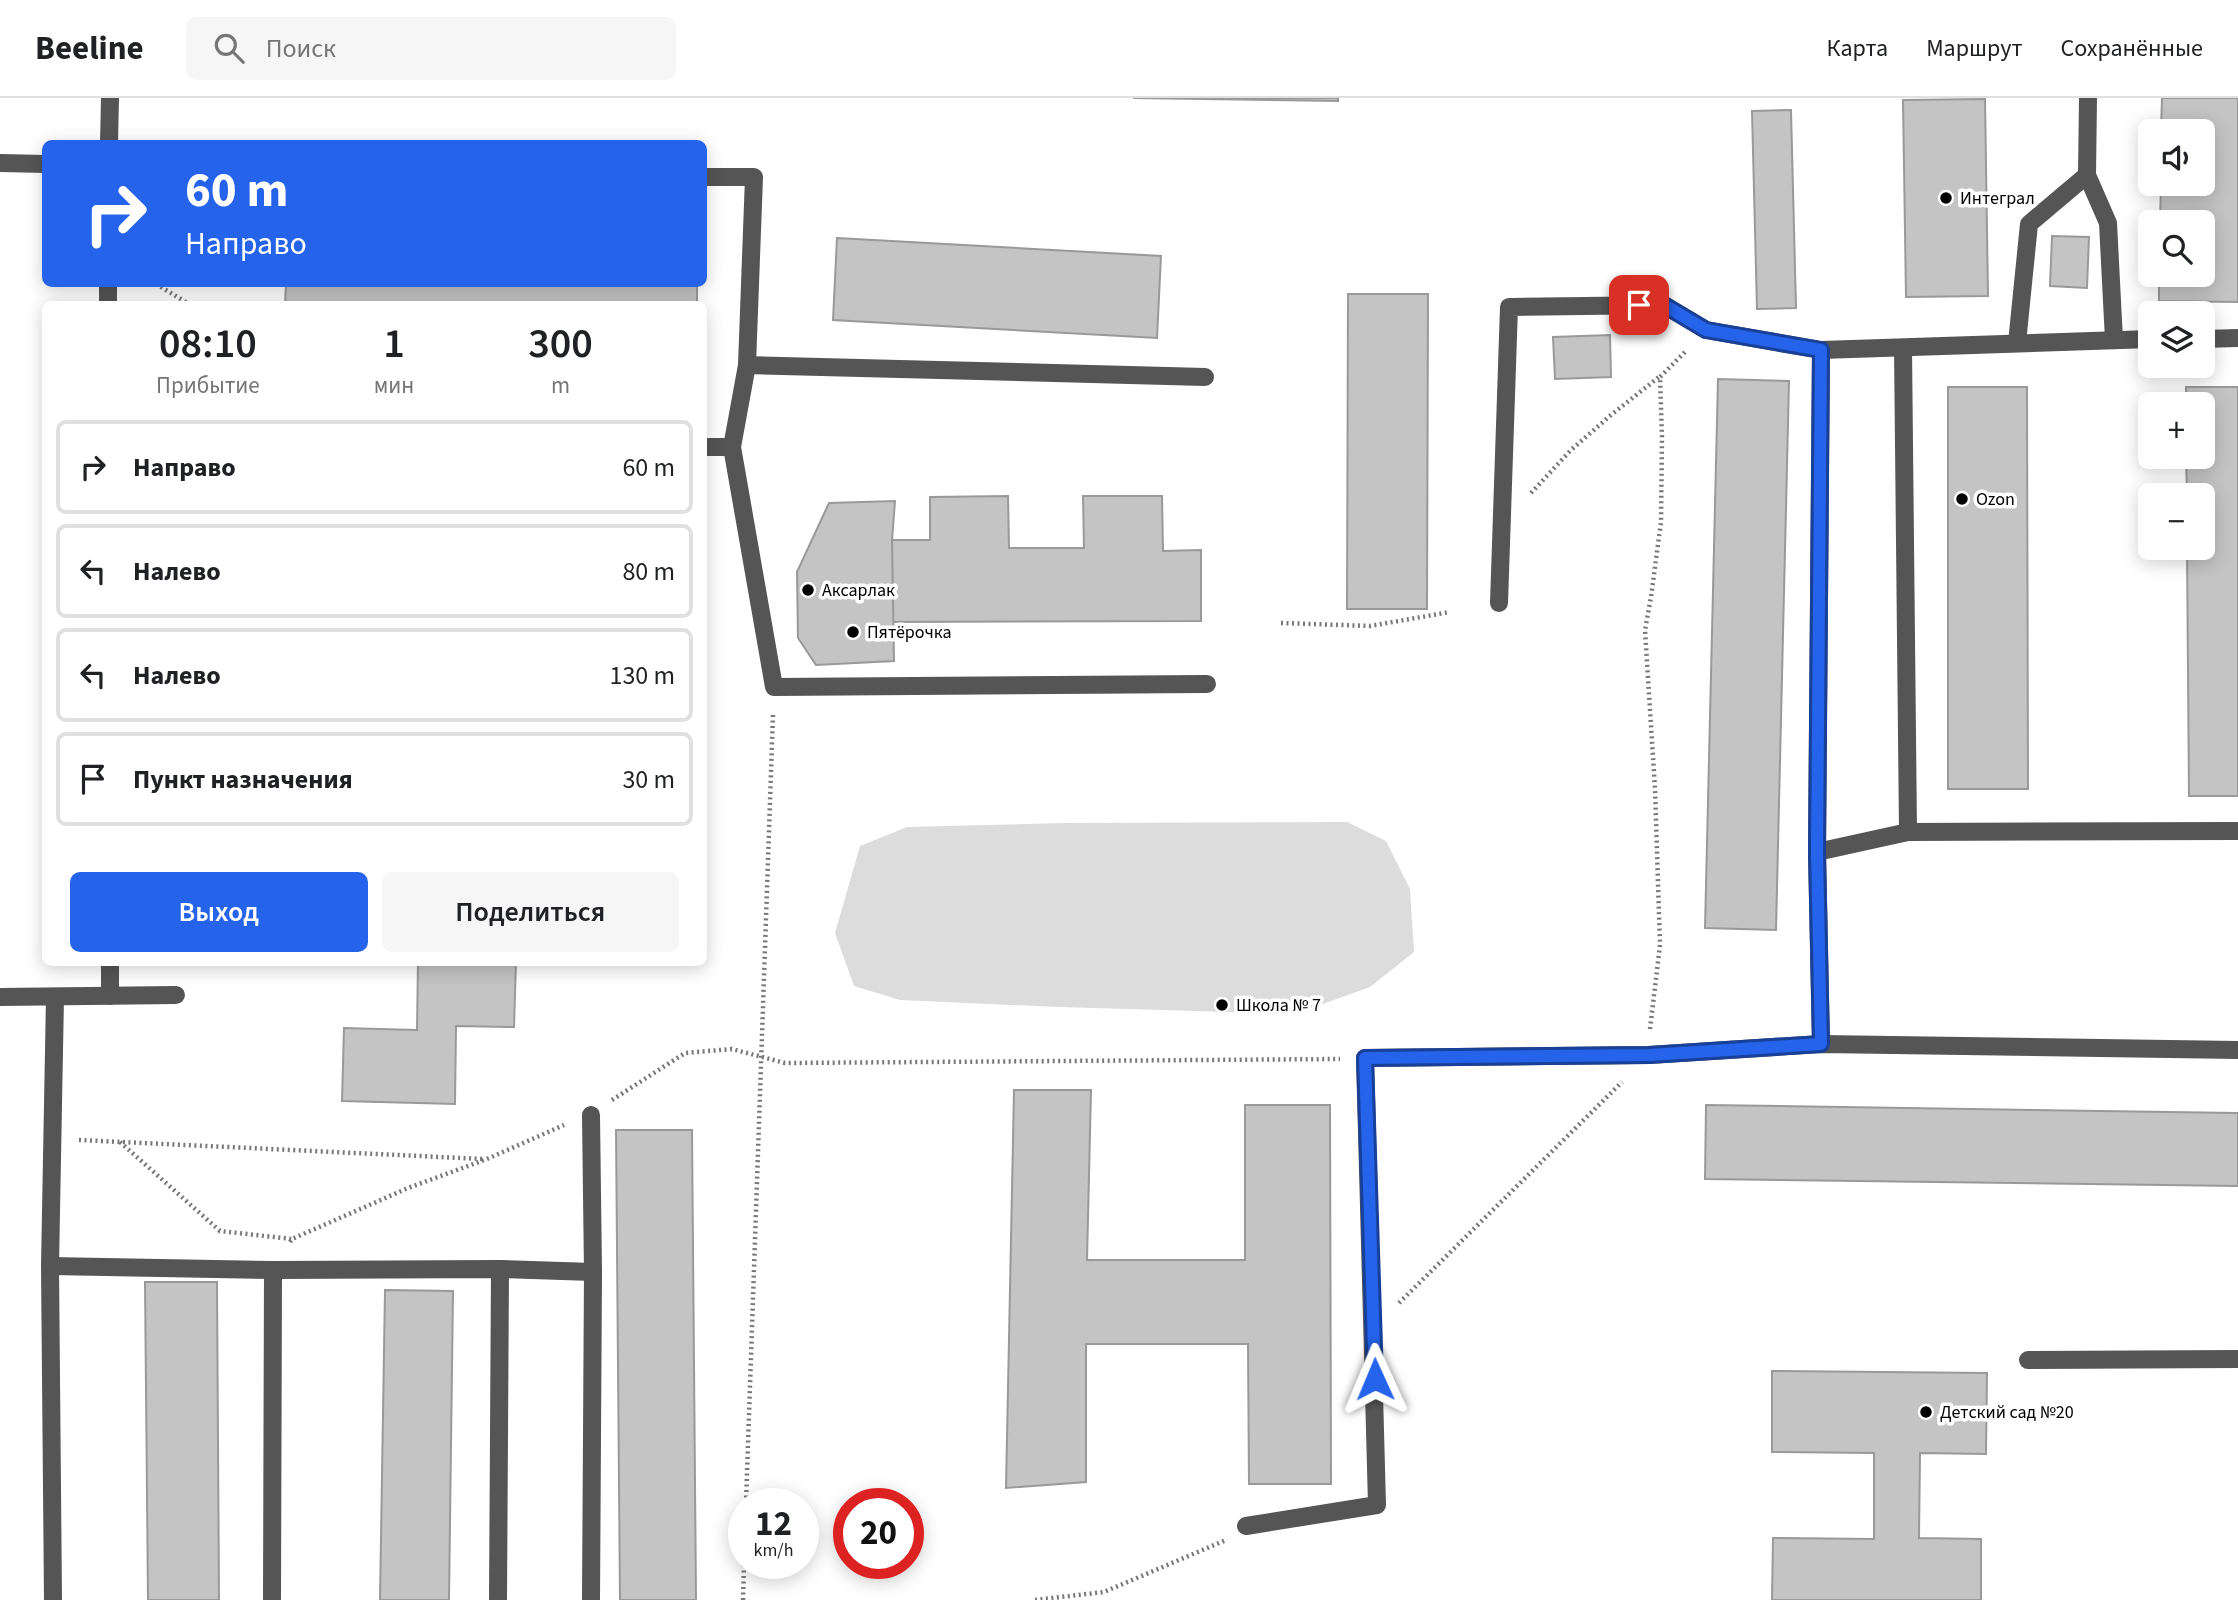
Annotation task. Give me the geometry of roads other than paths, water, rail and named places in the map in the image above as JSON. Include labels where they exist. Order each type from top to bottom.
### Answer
[{"type":"lane","points":[[109,140],[110,98]]},
{"type":"lane","points":[[2088,98],[2087,175],[2108,223],[2114,340]]},
{"type":"lane","points":[[0,163],[42,164]]},
{"type":"lane","points":[[2017,343],[2029,224],[2087,175]]},
{"type":"lane","points":[[707,177],[754,177],[747,365],[732,447],[774,687],[1207,684]]},
{"type":"lane","points":[[1499,603],[1508,307],[1664,305],[1706,330],[1821,350],[2138,339]]},
{"type":"lane","points":[[2215,339],[2238,338]]},
{"type":"lane","points":[[1903,348],[1908,832]]},
{"type":"lane","points":[[1821,350],[1817,852],[1821,1044]]},
{"type":"lane","points":[[747,365],[1205,377]]},
{"type":"lane","points":[[707,447],[732,447]]},
{"type":"lane","points":[[1817,852],[1908,832],[2238,831]]},
{"type":"lane","points":[[110,966],[110,996]]},
{"type":"lane","points":[[0,997],[176,995]]},
{"type":"lane","points":[[53,1600],[50,1266],[55,997]]},
{"type":"lane","points":[[1246,1526],[1377,1505],[1365,1058],[1649,1055],[1821,1044],[2238,1050]]},
{"type":"lane","points":[[591,1115],[591,1600]]},
{"type":"lane","points":[[50,1266],[593,1272]]},
{"type":"lane","points":[[499,1600],[500,1269]]},
{"type":"lane","points":[[272,1600],[273,1270]]},
{"type":"lane","points":[[2028,1360],[2238,1359]]},
{"type":"place","name":"Интеграл","points":[[1946,198]]},
{"type":"place","name":"Ozon","points":[[1962,499]]},
{"type":"place","name":"Аксарлак","points":[[808,590]]},
{"type":"place","name":"Пятёрочка","points":[[853,632]]},
{"type":"place","name":"Школа № 7","points":[[1222,1005]]},
{"type":"place","name":"Детский сад №20","points":[[1926,1412]]}]
